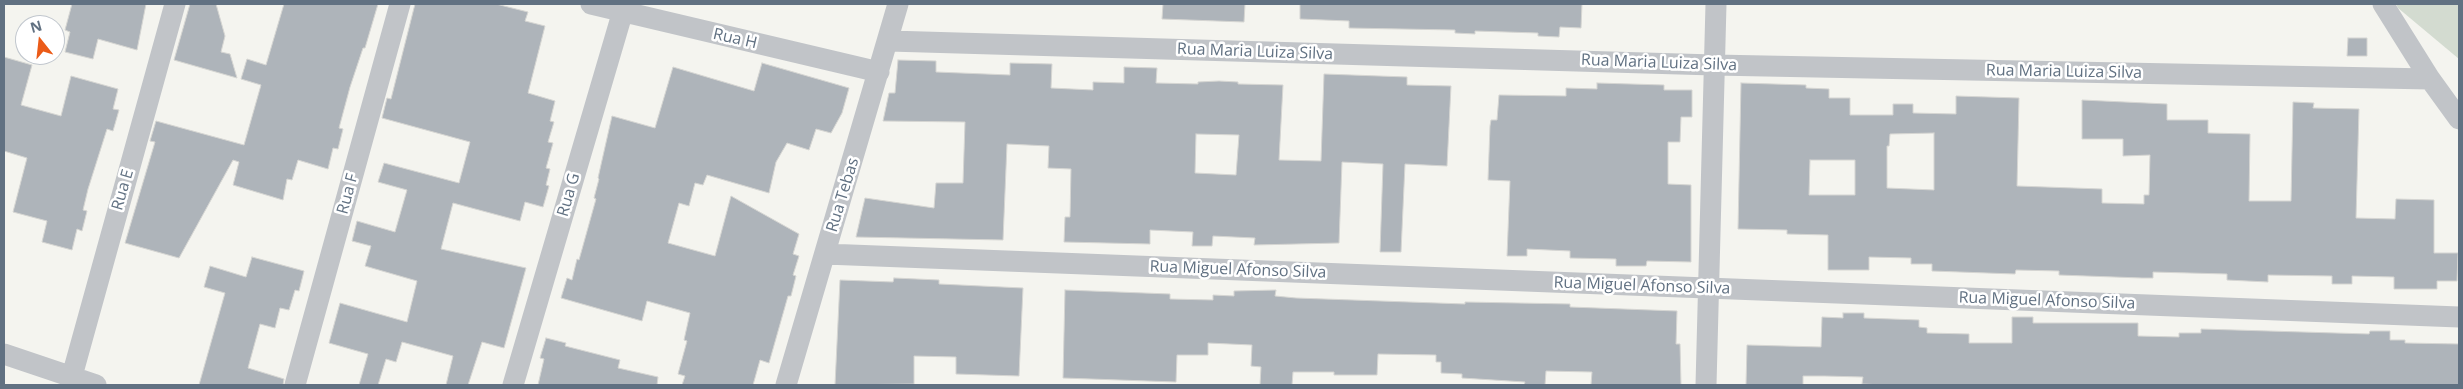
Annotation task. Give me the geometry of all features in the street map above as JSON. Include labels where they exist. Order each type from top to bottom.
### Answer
[{"type":"street","name":"Rua E","points":[[72,376],[175,4]]},
{"type":"street","name":"Rua F","points":[[295,385],[400,4]]},
{"type":"street","name":"Rua H","points":[[591,4],[624,8],[880,72]]},
{"type":"street","name":"Rua Tebas","points":[[786,385],[880,72],[898,4]]},
{"type":"street","points":[[1706,385],[1716,4]]},
{"type":"street","points":[[2383,4],[2430,79],[2459,119]]},
{"type":"street","name":"Rua G","points":[[513,385],[624,8]]},
{"type":"street","name":"Rua Maria Luiza Silva","points":[[889,41],[1714,65],[2430,79]]},
{"type":"street","name":"Rua Miguel Afonso Silva","points":[[825,254],[2459,317]]},
{"type":"street","points":[[4,354],[96,385]]},
{"type":"shaded area","points":[[2396,4],[2459,4],[2459,59],[2398,8]]},
{"type":"building","points":[[72,4],[146,4],[137,50],[98,39],[93,59],[65,52],[70,32],[65,30]]},
{"type":"building","points":[[190,4],[216,4],[225,36],[221,52],[230,54],[237,78],[174,60]]},
{"type":"building","points":[[284,4],[378,4],[365,48],[363,48],[350,87],[339,128],[343,129],[338,149],[333,148],[328,169],[298,160],[292,180],[287,179],[283,200],[233,185],[239,162],[233,160],[179,258],[125,243],[155,142],[150,141],[156,121],[244,145],[261,85],[241,79],[247,59],[266,65]]},
{"type":"building","points":[[415,4],[496,4],[528,12],[525,21],[545,26],[528,93],[555,101],[550,121],[554,122],[548,142],[553,143],[546,168],[550,169],[546,185],[549,186],[543,207],[525,202],[520,221],[453,203],[441,249],[526,268],[504,348],[482,342],[468,385],[446,385],[453,356],[402,342],[396,362],[386,359],[378,385],[359,385],[368,354],[329,343],[340,303],[407,322],[417,281],[365,266],[371,246],[352,241],[357,221],[395,232],[407,190],[378,182],[384,163],[459,183],[470,142],[382,118],[387,98],[391,99]]},
{"type":"building","points":[[1163,4],[1245,4],[1244,22],[1162,19]]},
{"type":"building","points":[[1300,4],[1582,4],[1581,28],[1560,27],[1559,37],[1538,36],[1538,33],[1475,31],[1475,34],[1455,33],[1455,30],[1349,28],[1349,21],[1300,19]]},
{"type":"building","points":[[2348,38],[2367,38],[2367,56],[2347,56]]},
{"type":"building","points":[[4,57],[15,60],[15,65],[32,65],[21,105],[61,116],[71,76],[118,89],[113,109],[119,110],[113,131],[107,129],[88,189],[83,210],[87,211],[82,231],[77,229],[72,250],[42,242],[47,221],[13,212],[27,158],[4,151]]},
{"type":"building","points":[[898,60],[936,61],[936,72],[1010,75],[1010,63],[1052,64],[1051,88],[1093,90],[1093,82],[1124,83],[1124,67],[1157,68],[1156,83],[1198,84],[1198,82],[1219,81],[1238,82],[1238,84],[1283,85],[1279,160],[1321,161],[1324,74],[1407,77],[1407,85],[1451,86],[1447,166],[1405,164],[1401,252],[1380,252],[1383,164],[1342,162],[1339,243],[1254,245],[1255,238],[1213,236],[1212,246],[1192,246],[1193,232],[1150,230],[1150,244],[1064,242],[1065,217],[1070,217],[1071,169],[1048,168],[1049,146],[1007,144],[1003,240],[856,237],[865,198],[934,208],[936,183],[963,183],[965,122],[883,121],[889,93],[895,93]],"holes":[[[1196,134],[1239,135],[1236,175],[1195,173]]]},
{"type":"building","points":[[762,63],[849,88],[842,113],[831,133],[816,129],[809,150],[787,143],[776,162],[769,193],[707,175],[703,185],[695,183],[689,206],[679,203],[668,243],[715,256],[731,196],[799,234],[793,254],[799,256],[793,275],[796,276],[791,296],[788,296],[769,363],[760,360],[753,385],[682,385],[685,376],[678,374],[687,341],[684,340],[690,313],[647,301],[642,321],[561,298],[567,278],[572,280],[577,259],[579,260],[596,199],[594,198],[612,116],[655,128],[673,67],[754,91]]},
{"type":"building","points":[[1597,83],[1664,85],[1664,90],[1692,90],[1692,117],[1681,117],[1680,142],[1668,142],[1668,184],[1691,185],[1691,262],[1647,261],[1646,266],[1616,266],[1616,259],[1570,258],[1570,251],[1527,249],[1527,256],[1507,256],[1510,181],[1488,180],[1490,126],[1491,120],[1497,120],[1499,95],[1566,96],[1566,88],[1597,89]]},
{"type":"building","points":[[1741,83],[1806,85],[1806,88],[1829,89],[1829,98],[1850,98],[1850,115],[1893,115],[1893,104],[1913,104],[1913,113],[1956,114],[1956,96],[2019,98],[2017,186],[2102,189],[2102,203],[2144,204],[2144,195],[2149,195],[2150,155],[2123,156],[2123,139],[2082,139],[2082,100],[2167,104],[2167,120],[2208,120],[2208,133],[2250,134],[2249,201],[2291,201],[2293,102],[2314,103],[2313,108],[2359,109],[2356,218],[2395,219],[2396,199],[2434,200],[2434,253],[2458,253],[2457,281],[2437,281],[2437,289],[2394,289],[2394,277],[2352,276],[2352,284],[2332,284],[2332,276],[2268,275],[2268,282],[2227,280],[2227,274],[2153,272],[2153,278],[2142,278],[2059,275],[2059,271],[2016,270],[2015,274],[1932,271],[1932,264],[1911,264],[1911,258],[1869,257],[1869,270],[1828,270],[1828,235],[1787,234],[1787,230],[1738,229]],"holes":[[[1934,133],[1934,190],[1887,188],[1887,146],[1889,146],[1890,134]],[[1810,160],[1855,160],[1855,195],[1809,195]]]},
{"type":"building","points":[[252,257],[304,271],[299,291],[295,290],[289,310],[280,308],[275,328],[260,324],[248,368],[284,379],[283,385],[199,385],[225,293],[204,287],[210,266],[246,277]]},
{"type":"building","points":[[894,278],[939,280],[939,284],[1023,288],[1019,376],[956,374],[956,357],[914,356],[914,384],[835,385],[840,280],[893,282]]},
{"type":"building","points":[[1065,290],[1170,294],[1170,299],[1213,300],[1213,295],[1234,296],[1234,291],[1276,290],[1275,296],[1296,298],[1465,304],[1465,302],[1570,304],[1570,307],[1677,311],[1676,344],[1680,344],[1681,385],[1591,385],[1592,372],[1546,371],[1545,385],[1524,385],[1525,382],[1462,378],[1462,374],[1441,373],[1441,362],[1436,362],[1436,355],[1378,354],[1377,375],[1334,375],[1334,372],[1293,372],[1292,385],[1260,385],[1261,367],[1251,366],[1252,345],[1208,343],[1208,355],[1177,355],[1176,382],[1063,378]]},
{"type":"building","points":[[1843,313],[1864,313],[1864,318],[1919,320],[1919,327],[1927,328],[1927,333],[1969,334],[1969,343],[2012,343],[2012,317],[2033,317],[2033,323],[2138,323],[2138,336],[2179,337],[2179,333],[2201,333],[2201,329],[2369,334],[2370,331],[2390,331],[2390,340],[2405,340],[2405,343],[2459,344],[2459,385],[1884,385],[1862,384],[1863,377],[1803,376],[1803,385],[1746,385],[1747,345],[1821,347],[1822,317],[1843,318]]},
{"type":"building","points":[[546,338],[566,343],[565,346],[620,360],[618,368],[658,377],[657,385],[538,385],[544,359],[540,358]]}]
